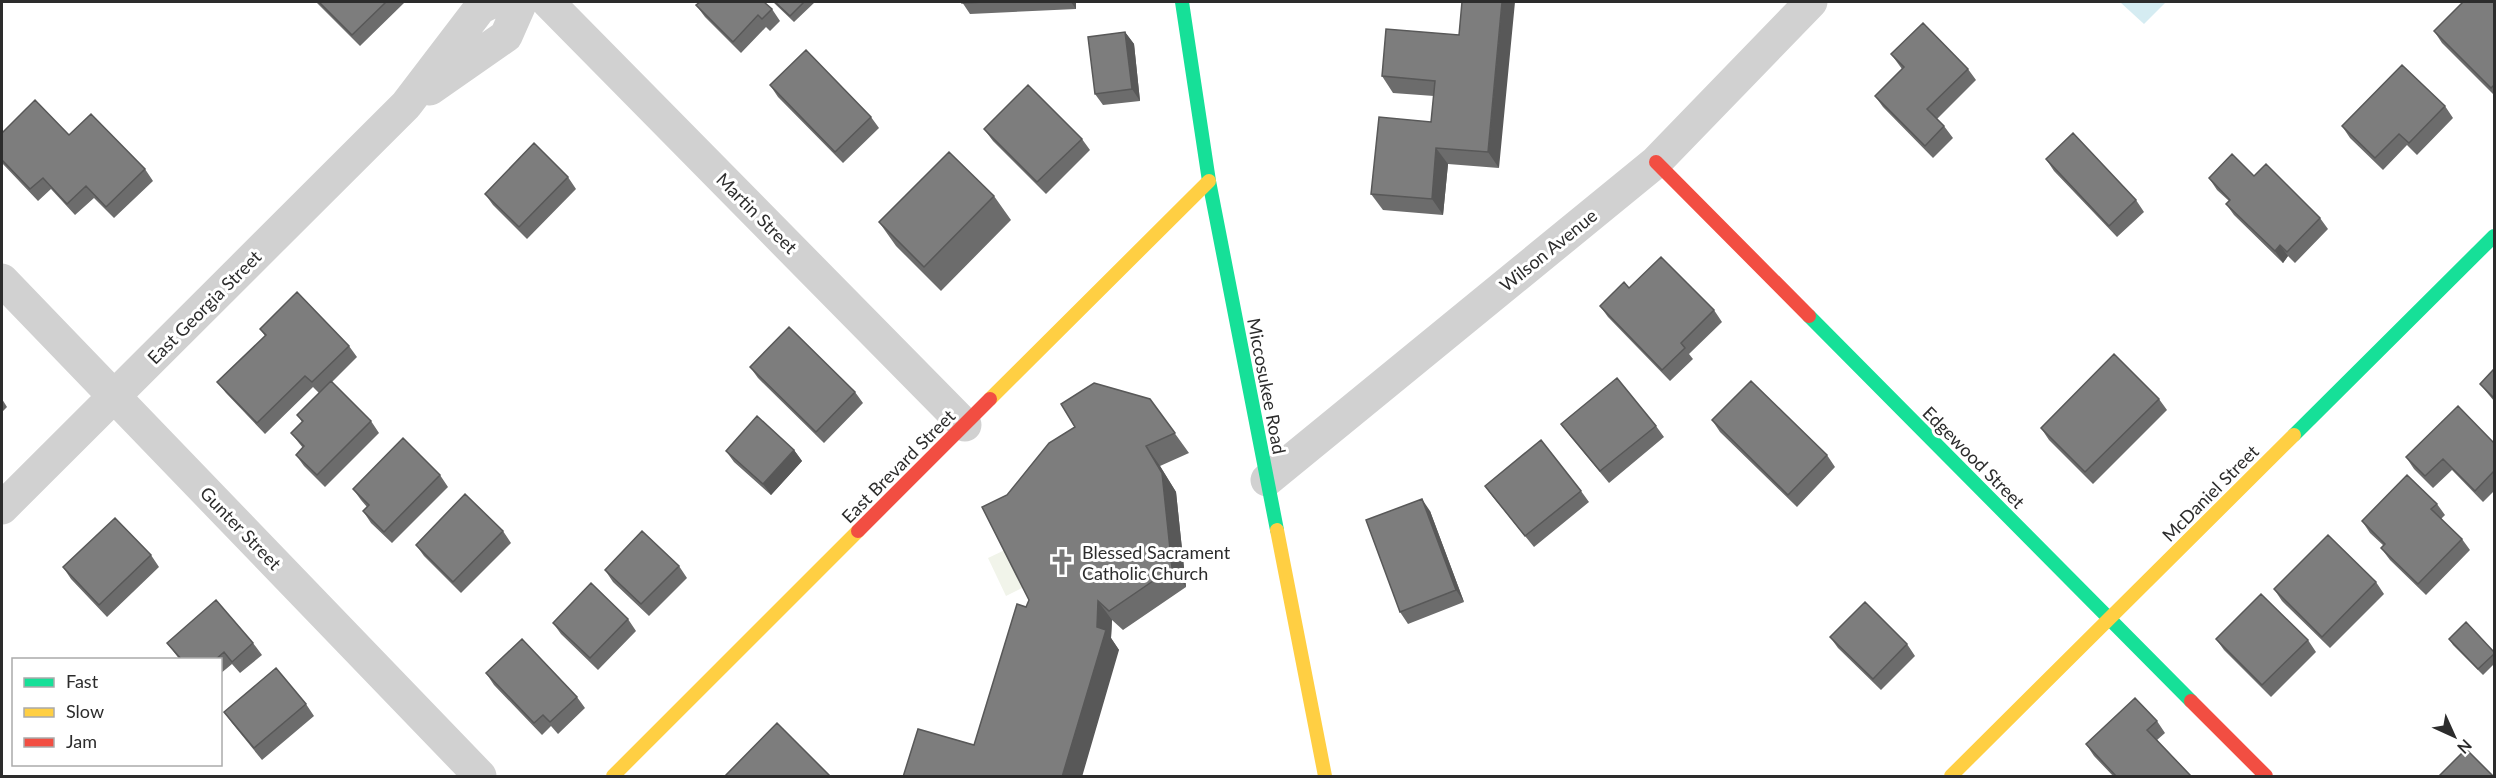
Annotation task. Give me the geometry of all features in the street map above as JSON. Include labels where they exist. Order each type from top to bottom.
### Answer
[{"type":"street","name":"East Georgia Street","points":[[2,508],[406,105],[480,8],[492,2]]},
{"type":"street","name":"East Georgia Street","points":[[406,105],[506,36],[521,2]]},
{"type":"street","name":"Martin Street","points":[[548,2],[965,425]]},
{"type":"street","name":"Miccosukee Road","points":[[1182,2],[1209,181],[1325,777]]},
{"type":"street","name":"Wilson Avenue","points":[[1267,480],[1656,162],[1811,2]]},
{"type":"street","name":"Edgewood Street","points":[[1656,162],[2266,777]]},
{"type":"street","name":"East Brevard Street","points":[[613,777],[1209,181]]},
{"type":"street","name":"McDaniel Street","points":[[1951,777],[2494,236]]},
{"type":"street","name":"Gunter Street","points":[[2,280],[480,777]]},
{"type":"shaded area","points":[[1007,549],[1026,586],[1006,596],[988,558]]},
{"type":"water","points":[[2120,2],[2166,2],[2144,24]]},
{"type":"building","points":[[319,2],[386,2],[352,35]]},
{"type":"building","points":[[700,2],[764,2],[772,9],[762,19],[758,15],[733,42],[696,5]]},
{"type":"building","points":[[775,2],[804,2],[790,16]]},
{"type":"building","points":[[1462,2],[1502,2],[1488,152],[1436,148],[1432,199],[1371,194],[1379,117],[1431,122],[1435,81],[1382,76],[1386,29],[1459,35]]},
{"type":"building","points":[[2463,2],[2494,2],[2494,85],[2491,88],[2434,31]]},
{"type":"building","points":[[1923,23],[1968,69],[1927,109],[1944,126],[1925,146],[1875,96],[1904,67],[1891,54]]},
{"type":"building","points":[[1125,32],[1132,89],[1095,94],[1088,37]]},
{"type":"building","points":[[806,50],[871,117],[835,152],[770,85]]},
{"type":"building","points":[[2402,65],[2445,106],[2409,143],[2399,134],[2375,158],[2342,126]]},
{"type":"building","points":[[1028,85],[1082,139],[1037,182],[984,129]]},
{"type":"building","points":[[35,100],[69,135],[91,114],[145,169],[106,207],[86,186],[67,204],[43,178],[30,189],[2,160],[2,133]]},
{"type":"building","points":[[2073,133],[2136,200],[2109,226],[2046,159]]},
{"type":"building","points":[[534,143],[568,177],[519,227],[485,194]]},
{"type":"building","points":[[949,152],[994,196],[924,267],[879,222]]},
{"type":"building","points":[[2232,154],[2254,176],[2266,164],[2320,218],[2287,252],[2280,245],[2275,251],[2226,204],[2230,200],[2209,178]]},
{"type":"building","points":[[1661,257],[1714,310],[1681,343],[1685,348],[1662,370],[1600,306],[1624,282],[1629,288]]},
{"type":"building","points":[[297,292],[349,346],[312,382],[305,376],[257,423],[217,382],[266,335],[260,329]]},
{"type":"building","points":[[789,327],[855,392],[816,432],[750,367]]},
{"type":"building","points":[[2114,354],[2159,399],[2085,472],[2041,428]]},
{"type":"building","points":[[2494,369],[2494,398],[2480,384]]},
{"type":"building","points":[[1617,378],[1656,426],[1600,471],[1561,424]]},
{"type":"building","points":[[331,381],[371,421],[317,475],[296,455],[304,446],[291,433],[303,421],[297,415]]},
{"type":"building","points":[[1751,381],[1827,455],[1788,495],[1712,420]]},
{"type":"building","points":[[1094,383],[1150,399],[1175,433],[1146,446],[1162,473],[1172,568],[1109,611],[1098,601],[1097,627],[1106,630],[1062,777],[903,777],[918,729],[974,745],[1017,604],[1026,607],[1029,600],[982,507],[1007,495],[1049,443],[1075,427],[1061,404]]},
{"type":"building","points":[[2458,406],[2494,443],[2494,471],[2475,491],[2443,459],[2425,476],[2406,457]]},
{"type":"building","points":[[757,416],[794,450],[763,484],[726,451]]},
{"type":"building","points":[[403,438],[440,475],[384,532],[363,511],[369,505],[353,489]]},
{"type":"building","points":[[1541,440],[1581,491],[1525,536],[1485,486]]},
{"type":"building","points":[[2407,475],[2437,504],[2431,509],[2462,539],[2418,584],[2381,548],[2385,544],[2362,521]]},
{"type":"building","points":[[465,494],[503,531],[453,582],[416,545]]},
{"type":"building","points":[[1422,499],[1456,590],[1400,612],[1366,520]]},
{"type":"building","points":[[115,518],[151,555],[99,605],[63,567]]},
{"type":"building","points":[[642,531],[679,566],[641,604],[605,570]]},
{"type":"building","points":[[2328,535],[2376,582],[2322,637],[2274,589]]},
{"type":"building","points":[[591,583],[628,619],[590,658],[553,623]]},
{"type":"building","points":[[2261,594],[2308,640],[2262,685],[2216,639]]},
{"type":"building","points":[[216,600],[253,643],[232,662],[224,652],[217,658],[180,658],[167,643]]},
{"type":"building","points":[[1865,602],[1907,644],[1873,679],[1830,637]]},
{"type":"building","points":[[2466,622],[2494,652],[2478,669],[2449,639]]},
{"type":"building","points":[[522,639],[577,697],[550,722],[543,715],[534,723],[486,673]]},
{"type":"building","points":[[276,668],[306,704],[254,748],[224,712]]},
{"type":"building","points":[[2135,698],[2157,721],[2147,730],[2190,775],[2188,777],[2117,777],[2086,744]]},
{"type":"building","points":[[777,723],[831,777],[724,777]]},
{"type":"building","points":[[2466,749],[2494,777],[2438,777]]},
{"type":"traffic: fast","points":[[1182,2],[1209,181],[1277,530]]},
{"type":"traffic: fast","points":[[2294,435],[2494,236]]},
{"type":"traffic: fast","points":[[1809,316],[2191,701]]},
{"type":"traffic: slow","points":[[990,399],[1209,181]]},
{"type":"traffic: slow","points":[[1951,776],[2294,435]]},
{"type":"traffic: slow","points":[[1277,530],[1325,776]]},
{"type":"traffic: slow","points":[[613,776],[858,531]]},
{"type":"traffic: jam","points":[[1656,162],[1809,316]]},
{"type":"traffic: jam","points":[[858,531],[990,399]]},
{"type":"traffic: jam","points":[[2191,701],[2266,776]]},
{"type":"place","name":"Blessed Sacrament Catholic Church","points":[[1062,562]]}]
